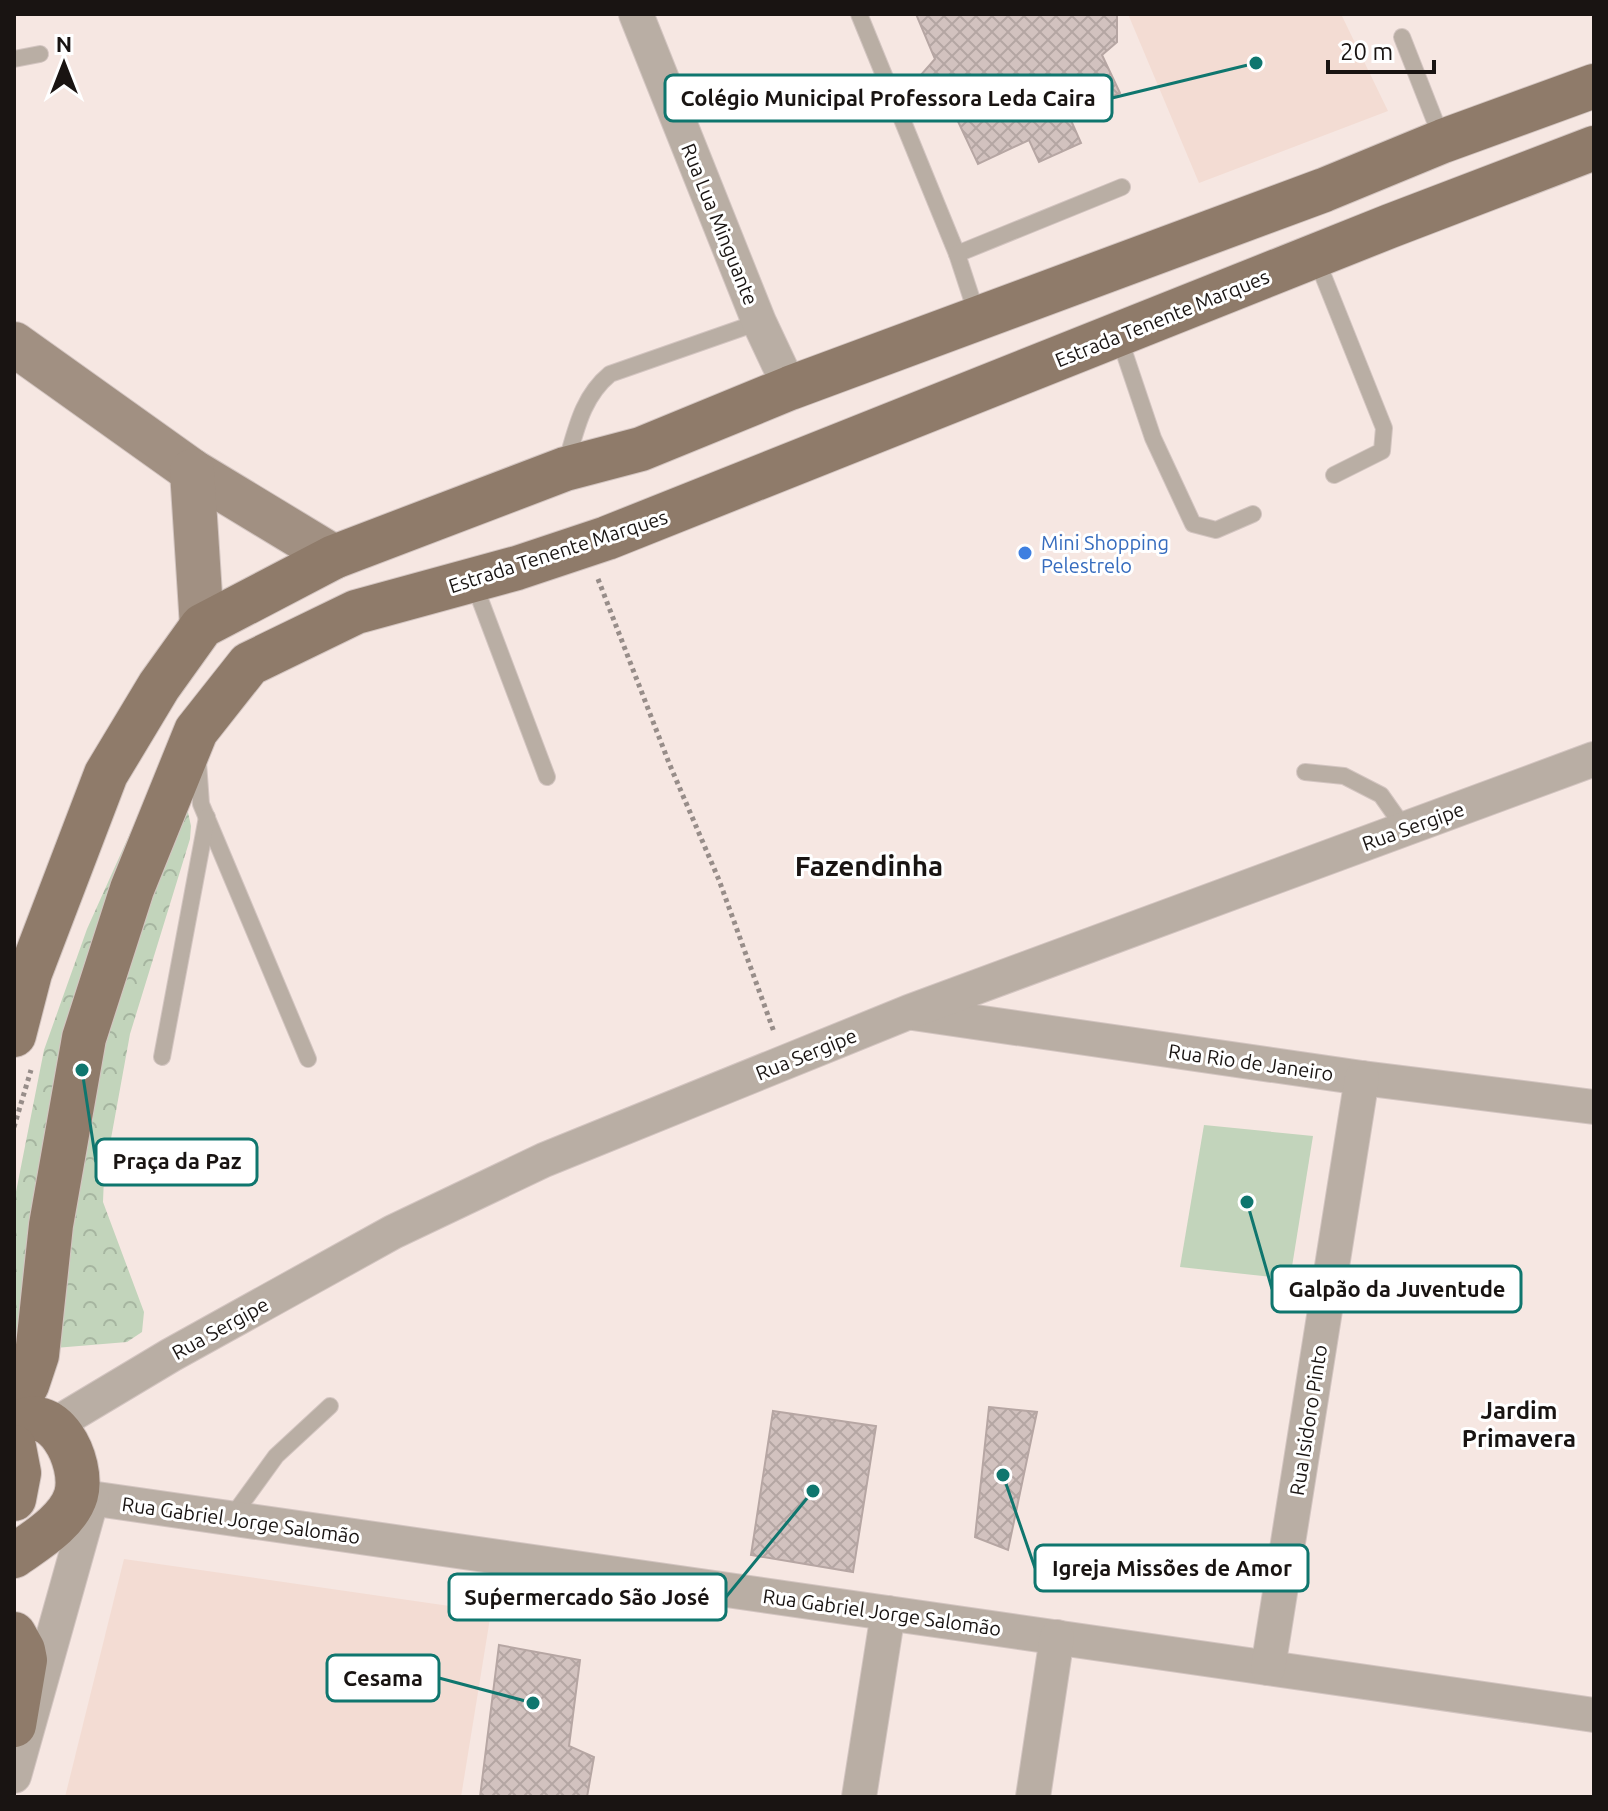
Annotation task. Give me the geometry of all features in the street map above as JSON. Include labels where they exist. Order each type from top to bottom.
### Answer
[{"type":"main road","points":[[14,1035],[30,973],[106,774],[159,686],[202,626],[334,557],[565,469],[641,449],[790,388],[1324,190],[1443,141],[1594,86]]},
{"type":"main road","name":"Estrada Tenente Marques","points":[[14,1396],[27,1385],[37,1355],[51,1225],[84,1038],[132,889],[196,731],[249,664],[356,612],[473,581],[607,538],[1594,148]]},
{"type":"main road","points":[[19,1548],[48,1532],[84,1497],[71,1450],[34,1425]]},
{"type":"main road","points":[[14,1447],[19,1473],[14,1499]]},
{"type":"main road","points":[[14,1634],[25,1660],[14,1725]]},
{"type":"street","name":"Rua Lua Minguante","points":[[636,14],[759,322],[790,388]]},
{"type":"street","points":[[14,344],[192,471],[334,557]]},
{"type":"street","points":[[192,471],[202,626]]},
{"type":"street","name":"Rua Sergipe","points":[[34,1425],[171,1355],[393,1232],[544,1160],[909,1012],[1594,759]]},
{"type":"street","name":"Rua Rio de Janeiro","points":[[909,1012],[1362,1078],[1594,1107]]},
{"type":"street","name":"Rua Isidoro Pinto","points":[[1268,1668],[1362,1078]]},
{"type":"street","points":[[14,1776],[84,1497]]},
{"type":"street","name":"Rua Gabriel Jorge Salomão","points":[[84,1497],[1594,1715]]},
{"type":"street","points":[[859,1797],[888,1613]]},
{"type":"street","points":[[1033,1797],[1057,1637]]},
{"type":"lane","points":[[859,14],[957,254],[978,318]]},
{"type":"lane","points":[[1402,37],[1443,141]]},
{"type":"lane","points":[[14,59],[40,54]]},
{"type":"lane","points":[[957,254],[1122,187]]},
{"type":"lane","points":[[1315,257],[1384,428],[1382,451],[1334,475]]},
{"type":"lane","points":[[565,469],[587,398],[610,374],[759,322]]},
{"type":"lane","points":[[1119,336],[1153,438],[1193,524],[1216,530],[1253,514]]},
{"type":"lane","points":[[473,581],[547,777]]},
{"type":"lane","points":[[196,731],[201,804],[308,1059]]},
{"type":"lane","points":[[1305,772],[1344,776],[1381,795],[1405,829]]},
{"type":"lane","points":[[162,1057],[207,817]]},
{"type":"lane","points":[[231,1518],[276,1456],[330,1406]]},
{"type":"path","points":[[584,545],[669,763],[719,880],[785,1063]]},
{"type":"shaded area","points":[[1128,14],[1341,14],[1388,111],[1199,183]]},
{"type":"shaded area","points":[[124,1559],[491,1612],[461,1797],[65,1797]]},
{"type":"green space","points":[[184,794],[191,826],[190,839],[130,1034],[104,1177],[103,1202],[144,1312],[142,1332],[127,1342],[43,1349],[14,1347],[14,1202],[44,1050],[87,929],[140,811]]},
{"type":"green space","points":[[1204,1125],[1313,1136],[1290,1279],[1180,1267]]},
{"type":"building","points":[[916,14],[1117,14],[1117,42],[1102,55],[1120,93],[1069,116],[1081,143],[1039,162],[1029,140],[978,164],[955,115],[935,111],[925,93],[920,76],[935,59]]},
{"type":"building","points":[[989,1407],[1037,1412],[1008,1550],[975,1537]]},
{"type":"building","points":[[773,1411],[876,1426],[853,1572],[751,1555]]},
{"type":"building","points":[[499,1645],[580,1660],[569,1746],[594,1757],[587,1797],[480,1797]]},
{"type":"place","name":"Colégio Municipal Professora Leda Caira","points":[[1256,63]]},
{"type":"place","name":"Mini Shopping Pelestrelo","points":[[1025,553]]},
{"type":"place","name":"Praça da Paz","points":[[82,1070]]},
{"type":"place","name":"Galpão da Juventude","points":[[1247,1202]]},
{"type":"place","name":"Igreja Missões de Amor","points":[[1003,1475]]},
{"type":"place","name":"Suṕermercado São José","points":[[813,1491]]},
{"type":"place","name":"Cesama","points":[[533,1703]]},
{"type":"district","name":"Fazendinha","points":[[869,865]]},
{"type":"district","name":"Jardim Primavera","points":[[1519,1424]]}]
